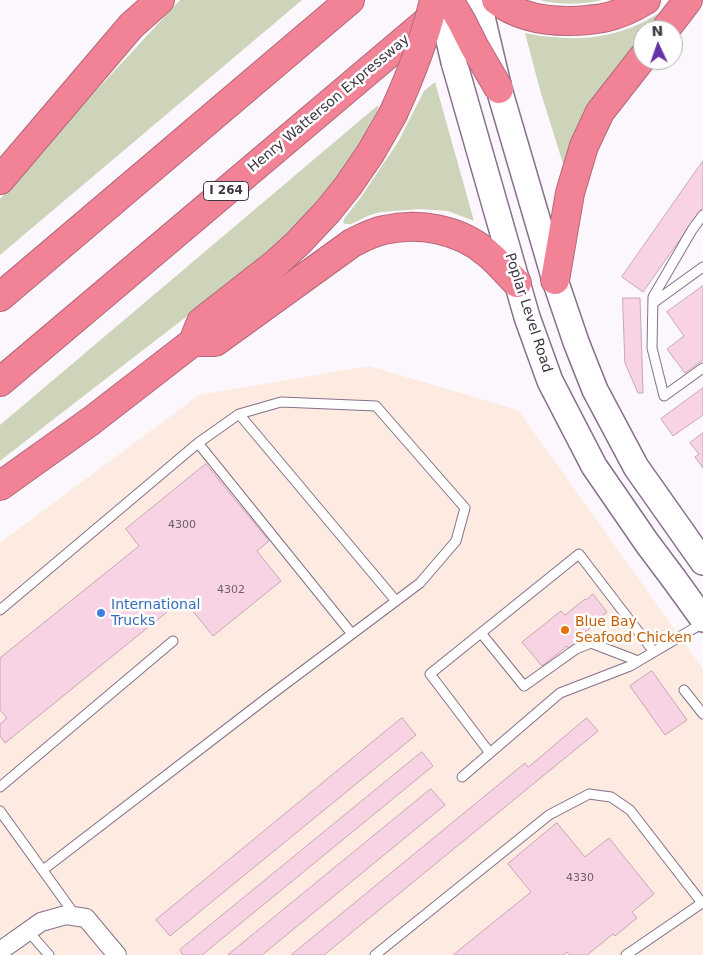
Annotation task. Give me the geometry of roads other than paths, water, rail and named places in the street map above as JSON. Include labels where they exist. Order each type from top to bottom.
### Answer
[{"type":"highway","points":[[0,180],[131,13],[160,0]]},
{"type":"highway","points":[[0,297],[350,0]]},
{"type":"highway","points":[[0,486],[91,421],[193,342],[201,322],[275,264],[328,211],[370,154],[393,114],[425,34],[442,0],[462,22],[499,89]]},
{"type":"highway","name":"Henry Watterson Expressway","points":[[0,382],[442,0]]},
{"type":"highway","points":[[505,6],[531,17],[566,22],[603,18],[634,7],[646,0]]},
{"type":"highway","points":[[673,20],[688,0]]},
{"type":"highway","points":[[555,280],[570,193],[584,146],[600,112],[633,70]]},
{"type":"highway","points":[[193,342],[215,342],[352,243],[383,230],[399,227],[416,226],[432,228],[467,240],[486,252],[518,283]]},
{"type":"main road","name":"Poplar Level Road","points":[[442,0],[454,62],[527,317],[550,381],[594,466],[703,621]]},
{"type":"main road","points":[[478,0],[499,89],[555,280],[590,378],[636,467],[701,555]]},
{"type":"street","points":[[0,951],[41,922],[66,916],[86,918],[117,955]]},
{"type":"lane","points":[[703,215],[692,230],[653,297],[652,348],[664,396],[703,368]]},
{"type":"lane","points":[[653,303],[703,267]]},
{"type":"lane","points":[[0,610],[198,443],[239,414],[282,402],[376,406],[465,508],[456,541],[420,582],[43,870]]},
{"type":"lane","points":[[239,414],[396,601]]},
{"type":"lane","points":[[198,443],[352,634]]},
{"type":"lane","points":[[490,753],[430,674],[579,554],[654,652]]},
{"type":"lane","points":[[462,777],[560,693],[630,666],[703,621]]},
{"type":"lane","points":[[481,633],[524,686],[576,649],[591,642],[638,661]]},
{"type":"lane","points":[[0,787],[173,641]]},
{"type":"lane","points":[[684,690],[703,714]]},
{"type":"lane","points":[[375,955],[549,815],[589,794],[611,797],[630,810],[702,903],[626,955]]},
{"type":"lane","points":[[0,811],[77,917]]},
{"type":"lane","points":[[28,931],[49,955]]},
{"type":"place","name":"International Trucks","points":[[101,613]]},
{"type":"place","name":"Blue Bay Seafood Chicken","points":[[565,630]]}]
